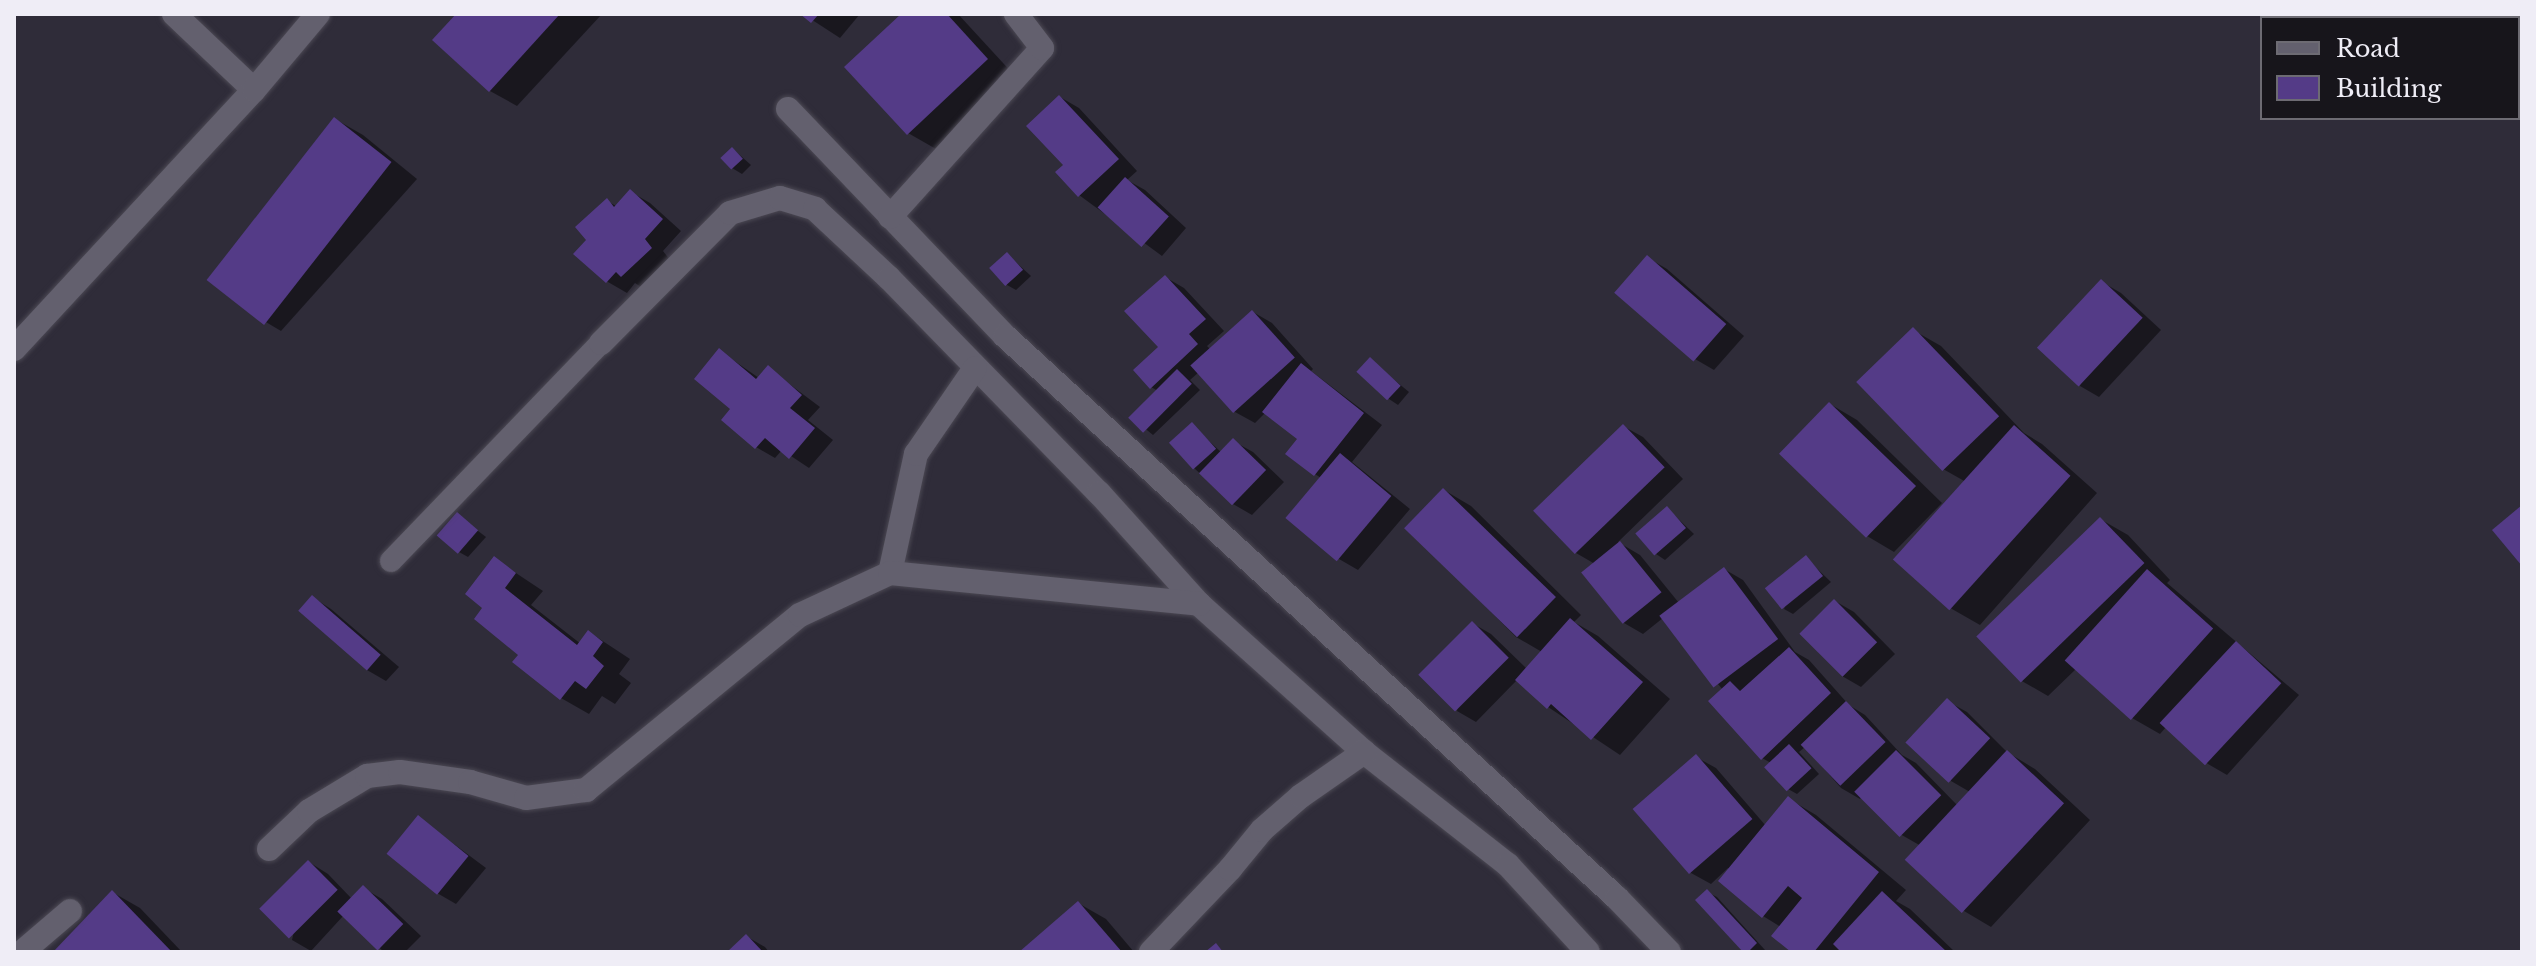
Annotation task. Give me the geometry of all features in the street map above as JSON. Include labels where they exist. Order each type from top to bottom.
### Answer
[{"type":"street","points":[[174,14],[254,90]]},
{"type":"street","points":[[14,349],[254,90],[318,14]]},
{"type":"street","points":[[890,217],[1042,48],[1016,14]]},
{"type":"street","points":[[788,109],[1005,336],[1617,898],[1669,952]]},
{"type":"street","points":[[601,343],[730,213],[780,198],[815,209],[889,278],[1099,493],[1199,604],[1364,752],[1508,865],[1588,952]]},
{"type":"street","points":[[890,573],[916,454],[975,368]]},
{"type":"street","points":[[269,849],[309,811],[367,776],[400,772],[470,782],[526,798],[586,790],[800,615],[890,573],[1199,604]]},
{"type":"street","points":[[1151,952],[1230,869],[1262,830],[1301,796],[1364,752]]},
{"type":"street","points":[[22,952],[70,911]]},
{"type":"lane","points":[[391,561],[601,343]]},
{"type":"building","points":[[456,14],[560,14],[489,92],[432,40]]},
{"type":"building","points":[[800,14],[819,14],[811,23]]},
{"type":"building","points":[[901,14],[947,14],[988,59],[907,135],[844,67]]},
{"type":"building","points":[[1059,95],[1119,159],[1078,197],[1055,172],[1063,165],[1026,126]]},
{"type":"building","points":[[334,117],[392,162],[264,325],[207,280]]},
{"type":"building","points":[[732,147],[743,159],[731,170],[720,158]]},
{"type":"building","points":[[1125,177],[1169,216],[1141,247],[1098,207]]},
{"type":"building","points":[[630,189],[663,219],[645,239],[652,248],[621,277],[616,272],[606,283],[573,254],[586,240],[575,227],[607,198],[614,207]]},
{"type":"building","points":[[1007,252],[1023,270],[1005,286],[989,268]]},
{"type":"building","points":[[1647,255],[1726,324],[1693,362],[1614,293]]},
{"type":"building","points":[[1165,275],[1206,319],[1189,334],[1198,344],[1150,389],[1133,370],[1158,347],[1124,311]]},
{"type":"building","points":[[2101,279],[2143,318],[2079,387],[2037,348]]},
{"type":"building","points":[[1252,310],[1295,358],[1233,413],[1190,366]]},
{"type":"building","points":[[1913,327],[1999,416],[1942,471],[1856,382]]},
{"type":"building","points":[[719,348],[756,379],[768,365],[802,395],[790,408],[815,428],[789,459],[765,438],[755,449],[721,420],[730,409],[694,379]]},
{"type":"building","points":[[1370,357],[1401,386],[1387,400],[1356,372]]},
{"type":"building","points":[[1301,363],[1364,413],[1314,476],[1285,454],[1297,439],[1262,412]]},
{"type":"building","points":[[1177,369],[1192,384],[1143,433],[1128,418]]},
{"type":"building","points":[[1829,402],[1916,486],[1866,538],[1779,454]]},
{"type":"building","points":[[1192,422],[1216,449],[1193,469],[1169,443]]},
{"type":"building","points":[[1623,424],[1665,467],[1575,554],[1533,511]]},
{"type":"building","points":[[2014,425],[2070,476],[1949,610],[1893,560]]},
{"type":"building","points":[[1233,438],[1266,470],[1232,505],[1199,473]]},
{"type":"building","points":[[1340,453],[1391,496],[1337,561],[1285,518]]},
{"type":"building","points":[[1443,488],[1556,597],[1517,637],[1404,528]]},
{"type":"building","points":[[2522,505],[2522,566],[2492,530]]},
{"type":"building","points":[[1667,506],[1686,528],[1654,555],[1635,534]]},
{"type":"building","points":[[457,512],[478,530],[458,554],[437,535]]},
{"type":"building","points":[[2100,517],[2144,563],[2021,683],[1976,636]]},
{"type":"building","points":[[1620,541],[1662,592],[1623,624],[1581,572]]},
{"type":"building","points":[[1806,555],[1823,576],[1782,609],[1765,588]]},
{"type":"building","points":[[494,556],[516,573],[505,588],[577,645],[588,630],[603,642],[593,656],[604,666],[586,689],[575,681],[560,700],[512,662],[518,655],[474,619],[482,608],[465,594]]},
{"type":"building","points":[[1724,567],[1778,639],[1713,688],[1659,616]]},
{"type":"building","points":[[2147,569],[2213,629],[2131,720],[2065,660]]},
{"type":"building","points":[[312,595],[381,655],[367,671],[298,611]]},
{"type":"building","points":[[1834,599],[1877,642],[1842,677],[1799,634]]},
{"type":"building","points":[[1570,618],[1643,682],[1591,740],[1551,704],[1547,709],[1515,680]]},
{"type":"building","points":[[1472,621],[1509,658],[1455,712],[1418,675]]},
{"type":"building","points":[[2236,641],[2281,683],[2205,765],[2160,723]]},
{"type":"building","points":[[1789,647],[1831,693],[1761,760],[1708,701],[1730,681],[1740,691]]},
{"type":"building","points":[[1947,698],[1990,738],[1949,783],[1905,743]]},
{"type":"building","points":[[1846,701],[1886,742],[1840,786],[1801,745]]},
{"type":"building","points":[[1789,744],[1812,768],[1787,791],[1764,767]]},
{"type":"building","points":[[1896,750],[1941,795],[1900,837],[1854,792]]},
{"type":"building","points":[[2007,750],[2064,803],[1962,913],[1905,860]]},
{"type":"building","points":[[1696,754],[1752,819],[1689,874],[1633,809]]},
{"type":"building","points":[[1788,796],[1879,872],[1814,952],[1791,952],[1771,936],[1802,898],[1788,886],[1762,918],[1718,881]]},
{"type":"building","points":[[418,815],[469,856],[437,895],[387,854]]},
{"type":"building","points":[[308,860],[338,890],[289,938],[259,909]]},
{"type":"building","points":[[363,885],[403,924],[378,951],[337,912]]},
{"type":"building","points":[[1707,889],[1757,943],[1748,952],[1743,952],[1695,900]]},
{"type":"building","points":[[112,890],[172,952],[53,952]]},
{"type":"building","points":[[1882,891],[1947,952],[1841,952],[1833,944]]},
{"type":"building","points":[[1078,901],[1122,952],[1019,952]]},
{"type":"building","points":[[746,934],[763,952],[727,952]]},
{"type":"building","points":[[1216,943],[1223,952],[1205,952]]}]
